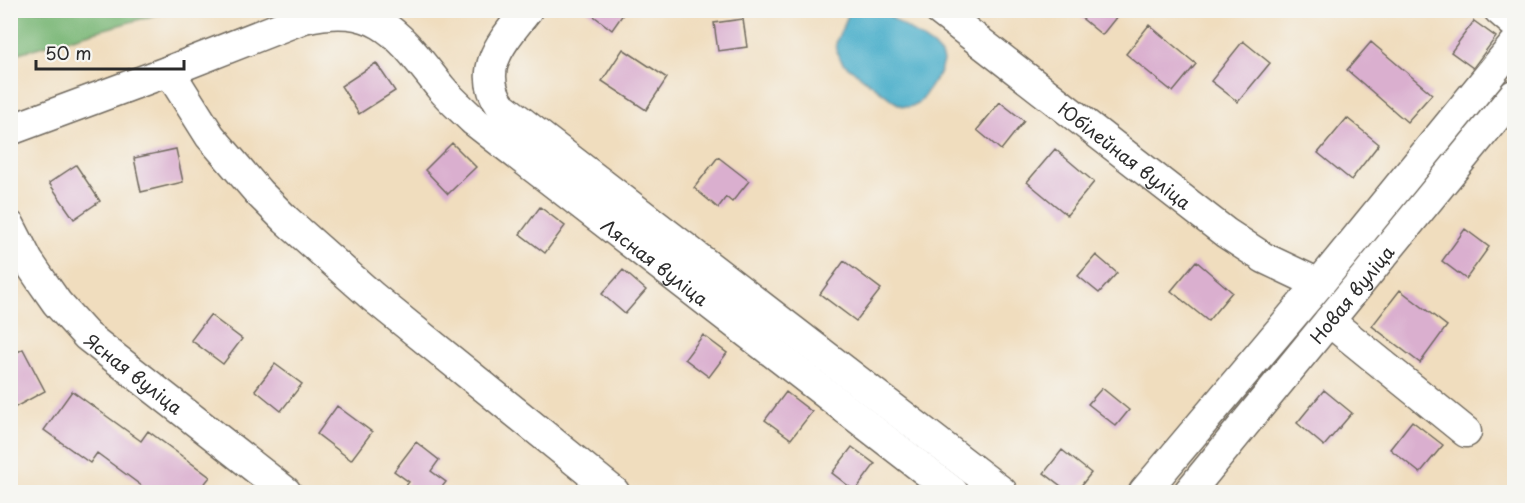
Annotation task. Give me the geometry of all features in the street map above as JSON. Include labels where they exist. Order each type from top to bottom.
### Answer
[{"type":"street","name":"Лясная вуліца","points":[[527,10],[502,42],[492,63],[490,75],[495,98],[508,113],[1002,492]]},
{"type":"street","name":"Юбілейная вуліца","points":[[939,10],[1226,233],[1264,258],[1319,284]]},
{"type":"street","points":[[1499,10],[1515,23]]},
{"type":"street","name":"Лясная вуліца","points":[[170,71],[320,13],[354,13],[369,16],[385,24],[399,35],[443,90],[474,121],[953,492]]},
{"type":"street","points":[[1144,492],[1319,284],[1515,45]]},
{"type":"street","points":[[10,130],[170,71],[210,136],[259,194],[286,220],[391,312],[614,492]]},
{"type":"street","name":"Новая вуліца","points":[[1189,492],[1515,94]]},
{"type":"street","name":"Ясная вуліца","points":[[10,226],[28,261],[43,283],[57,303],[87,336],[286,492]]},
{"type":"street","points":[[1329,321],[1466,432]]},
{"type":"green space","points":[[11,10],[170,10],[170,11],[11,55]]},
{"type":"water","points":[[849,11],[882,11],[933,46],[941,55],[943,61],[940,72],[917,104],[909,107],[902,106],[843,63],[836,49],[836,42]]},
{"type":"building","points":[[586,10],[626,10],[612,30]]},
{"type":"building","points":[[1072,10],[1122,10],[1102,35]]},
{"type":"building","points":[[743,19],[747,47],[718,51],[714,23]]},
{"type":"building","points":[[1474,21],[1496,37],[1473,68],[1451,52]]},
{"type":"building","points":[[1149,25],[1196,64],[1173,92],[1126,54]]},
{"type":"building","points":[[1243,41],[1270,63],[1238,102],[1211,81]]},
{"type":"building","points":[[1371,42],[1432,94],[1407,122],[1347,70]]},
{"type":"building","points":[[623,49],[667,78],[646,110],[602,81]]},
{"type":"building","points":[[376,63],[395,91],[359,114],[341,86]]},
{"type":"building","points":[[1000,102],[1024,121],[1001,150],[977,130]]},
{"type":"building","points":[[1347,118],[1379,144],[1351,180],[1318,153]]},
{"type":"building","points":[[452,143],[476,167],[448,194],[425,170]]},
{"type":"building","points":[[176,149],[183,182],[141,192],[134,158]]},
{"type":"building","points":[[1055,149],[1094,182],[1067,215],[1027,182]]},
{"type":"building","points":[[718,157],[749,181],[732,202],[726,197],[718,208],[694,188]]},
{"type":"building","points":[[76,165],[100,201],[74,219],[49,183]]},
{"type":"building","points":[[540,207],[565,226],[545,253],[520,234]]},
{"type":"building","points":[[1465,229],[1489,247],[1466,279],[1442,261]]},
{"type":"building","points":[[1096,255],[1117,273],[1099,293],[1078,276]]},
{"type":"building","points":[[844,261],[881,289],[856,321],[820,294]]},
{"type":"building","points":[[1196,261],[1232,292],[1208,321],[1171,291]]},
{"type":"building","points":[[623,270],[646,290],[625,314],[602,294]]},
{"type":"building","points":[[1400,290],[1447,326],[1420,363],[1372,326]]},
{"type":"building","points":[[210,315],[242,339],[223,364],[191,340]]},
{"type":"building","points":[[703,335],[727,353],[709,377],[685,359]]},
{"type":"building","points":[[23,349],[45,391],[10,410],[10,356]]},
{"type":"building","points":[[275,364],[302,384],[281,411],[255,390]]},
{"type":"building","points":[[1102,388],[1129,410],[1116,426],[1088,404]]},
{"type":"building","points":[[1324,390],[1352,413],[1324,446],[1297,423]]},
{"type":"building","points":[[72,391],[141,441],[148,431],[210,477],[198,492],[150,492],[97,453],[90,463],[44,430]]},
{"type":"building","points":[[786,392],[812,412],[791,439],[765,420]]},
{"type":"building","points":[[337,406],[372,432],[351,460],[317,434]]},
{"type":"building","points":[[1412,421],[1443,445],[1420,473],[1390,449]]},
{"type":"building","points":[[416,442],[439,460],[431,471],[446,482],[438,492],[401,492],[409,482],[394,471]]},
{"type":"building","points":[[852,447],[875,464],[855,491],[832,473]]},
{"type":"building","points":[[1062,450],[1091,473],[1076,492],[1069,492],[1044,473]]}]
